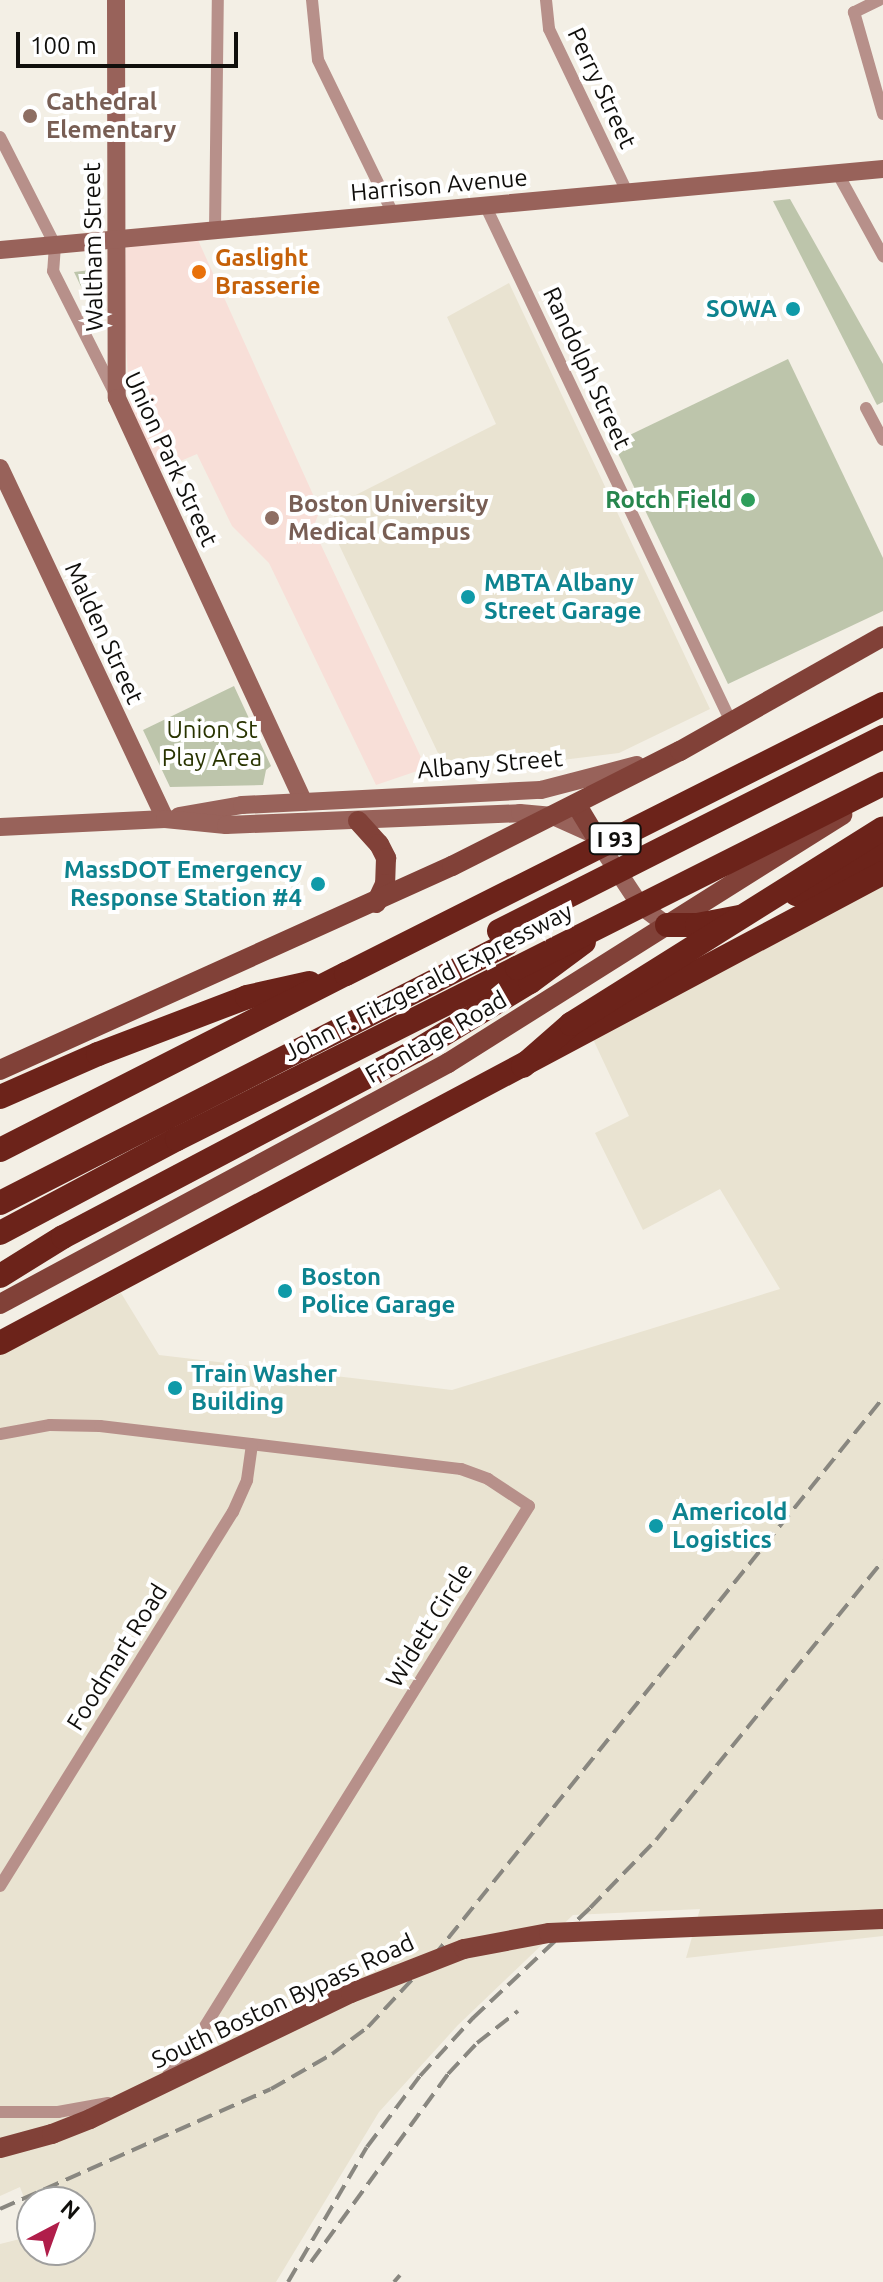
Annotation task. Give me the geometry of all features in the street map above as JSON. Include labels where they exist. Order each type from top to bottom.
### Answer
[{"type":"highway","name":"John F. Fitzgerald Expressway","points":[[0,1150],[883,704]]},
{"type":"highway","points":[[0,1203],[883,737]]},
{"type":"highway","points":[[0,1185],[883,755]]},
{"type":"highway","name":"John F. Fitzgerald Expressway","points":[[0,1233],[177,1139],[524,975],[615,919],[883,787]]},
{"type":"highway","points":[[523,1066],[571,1024],[883,828]]},
{"type":"highway","points":[[667,925],[725,920],[770,907],[883,848]]},
{"type":"highway","points":[[0,1343],[883,873]]},
{"type":"highway","points":[[0,1097],[98,1054],[247,997],[346,974]]},
{"type":"highway","points":[[0,1276],[63,1237],[416,1051],[524,975]]},
{"type":"main road","name":"Waltham Street","points":[[116,0],[117,398]]},
{"type":"main road","name":"Harrison Avenue","points":[[0,250],[883,169]]},
{"type":"main road","name":"Union Park Street","points":[[117,398],[304,802]]},
{"type":"main road","name":"Malden Street","points":[[0,468],[165,819]]},
{"type":"main road","name":"Albany Street","points":[[0,827],[165,819],[242,805],[541,790],[613,773],[680,751],[883,636]]},
{"type":"main road","points":[[0,1070],[376,903],[680,751]]},
{"type":"main road","name":"Frontage Road","points":[[0,1304],[415,1082],[883,787]]},
{"type":"main road","points":[[576,804],[599,842]]},
{"type":"main road","name":"Albany Street","points":[[165,819],[220,825],[520,813],[553,816],[584,828],[599,842],[640,905],[667,925]]},
{"type":"main road","points":[[358,821],[379,844],[386,858],[385,884],[376,903]]},
{"type":"main road","name":"South Boston Bypass Road","points":[[0,2148],[52,2134],[90,2119],[351,1993],[464,1949],[549,1933],[883,1919]]},
{"type":"street","points":[[215,230],[218,0]]},
{"type":"street","points":[[312,0],[318,60],[393,214]]},
{"type":"street","name":"Perry Street","points":[[546,0],[549,29],[627,192]]},
{"type":"street","points":[[879,0],[854,12],[883,114]]},
{"type":"street","name":"Union Park Street","points":[[0,137],[55,245],[53,271],[117,398]]},
{"type":"street","points":[[838,174],[883,256]]},
{"type":"street","name":"Randolph Street","points":[[485,205],[731,722]]},
{"type":"street","points":[[866,408],[883,440]]},
{"type":"street","name":"Widett Circle","points":[[0,1434],[65,1424],[469,1471],[529,1506],[180,2063],[154,2085],[113,2102],[58,2112],[0,2112]]},
{"type":"street","name":"Foodmart Road","points":[[0,1886],[233,1512],[247,1480],[252,1444]]},
{"type":"shaded area","name":"Boston University Medical Campus","points":[[198,240],[320,510],[313,528],[426,768],[376,785],[269,563],[232,526],[197,454],[157,471],[130,410],[124,310],[126,246]]},
{"type":"shaded area","name":"MBTA Albany Street Garage","points":[[509,283],[710,709],[619,753],[448,774],[332,530],[336,505],[496,424],[447,317]]},
{"type":"shaded area","points":[[883,882],[883,1936],[686,1958],[700,1909],[573,1915],[458,2025],[379,2112],[276,2282],[0,2282],[0,2244],[16,2240],[16,2266],[96,2266],[96,2186],[16,2186],[0,2196],[0,1355],[121,1293],[159,1355],[452,1390],[780,1289],[720,1189],[643,1230],[595,1133],[629,1116],[592,1037]]},
{"type":"green space","points":[[790,199],[883,364],[883,402],[877,405],[773,201]]},
{"type":"green space","points":[[99,269],[101,328],[74,272]]},
{"type":"green space","name":"Rotch Field","points":[[788,359],[883,558],[883,611],[728,684],[613,443]]},
{"type":"green space","name":"Union St Play Area","points":[[234,686],[271,766],[266,770],[263,785],[170,787],[143,730]]},
{"type":"railway","points":[[0,2209],[271,2089],[332,2054],[368,2027],[433,1957],[883,1398]]},
{"type":"railway","points":[[288,2282],[367,2147],[420,2076],[473,2018],[590,1908],[656,1840],[883,1561]]},
{"type":"railway","points":[[311,2262],[448,2074],[477,2043],[518,2011]]},
{"type":"railway","points":[[394,2282],[400,2275]]},
{"type":"place","name":"Cathedral Elementary","points":[[30,116]]},
{"type":"place","name":"Gaslight Brasserie","points":[[199,272]]},
{"type":"place","name":"SOWA","points":[[793,309]]},
{"type":"place","name":"Rotch Field","points":[[748,500]]},
{"type":"place","name":"Boston University Medical Campus","points":[[272,518]]},
{"type":"place","name":"MBTA Albany Street Garage","points":[[468,597]]},
{"type":"place","name":"MassDOT Emergency Response Station #4","points":[[318,884]]},
{"type":"place","name":"Boston Police Garage","points":[[285,1291]]},
{"type":"place","name":"Train Washer Building","points":[[175,1388]]},
{"type":"place","name":"Americold Logistics","points":[[656,1526]]}]
